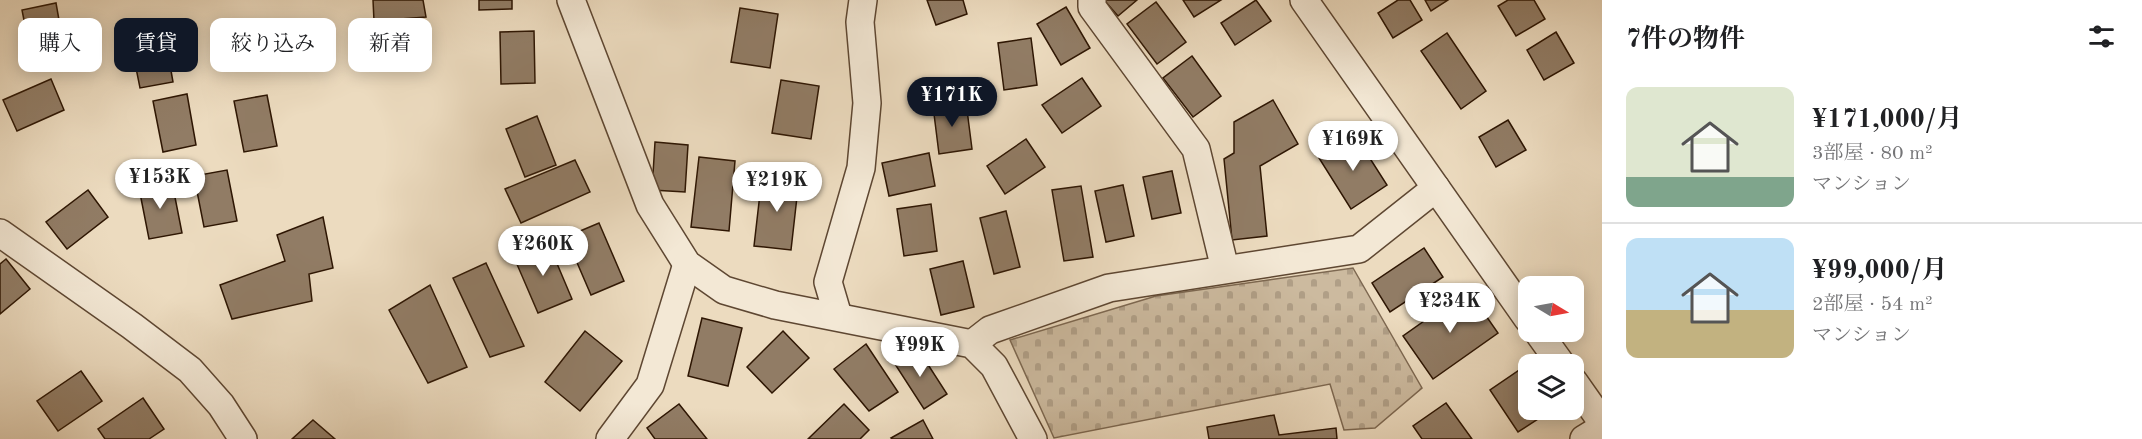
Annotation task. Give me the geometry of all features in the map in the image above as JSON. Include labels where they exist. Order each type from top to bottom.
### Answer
[{"type":"street","points":[[571,0],[650,205],[687,264],[724,290],[775,305],[972,344],[994,366],[1033,439]]},
{"type":"street","points":[[838,316],[828,282],[861,168],[867,103],[861,22],[863,0]]},
{"type":"street","points":[[1092,0],[1092,7],[1196,149],[1225,269]]},
{"type":"street","points":[[1304,0],[1518,305]]},
{"type":"street","points":[[972,344],[990,330],[1109,288],[1359,249],[1436,188]]},
{"type":"street","points":[[0,233],[190,370],[221,405],[243,439]]},
{"type":"street","points":[[610,439],[650,385],[687,264]]},
{"type":"street","points":[[1584,396],[1602,422]]},
{"type":"street","points":[[1584,439],[1602,428]]},
{"type":"green space","points":[[1353,268],[1422,388],[1375,428],[1344,430],[1330,384],[1054,438],[1010,340],[1156,296]]},
{"type":"building","points":[[373,0],[423,0],[426,17],[374,18]]},
{"type":"building","points":[[479,0],[512,0],[512,9],[479,10]]},
{"type":"building","points":[[927,0],[963,0],[967,14],[936,25]]},
{"type":"building","points":[[1104,0],[1137,0],[1118,16]]},
{"type":"building","points":[[1183,0],[1221,0],[1194,17]]},
{"type":"building","points":[[1256,0],[1271,21],[1235,45],[1221,23]]},
{"type":"building","points":[[1398,0],[1410,0],[1422,20],[1393,38],[1378,13]]},
{"type":"building","points":[[1425,0],[1448,0],[1431,11]]},
{"type":"building","points":[[1508,0],[1534,0],[1545,19],[1516,36],[1498,6]]},
{"type":"building","points":[[1156,2],[1186,42],[1157,64],[1127,24]]},
{"type":"building","points":[[56,3],[59,18],[24,18],[22,10]]},
{"type":"building","points":[[1066,7],[1090,48],[1061,65],[1037,24]]},
{"type":"building","points":[[740,8],[778,14],[770,68],[731,62]]},
{"type":"building","points":[[534,31],[535,83],[501,84],[500,32]]},
{"type":"building","points":[[1556,32],[1574,63],[1544,80],[1527,50]]},
{"type":"building","points":[[1447,33],[1486,91],[1461,109],[1421,51]]},
{"type":"building","points":[[1031,38],[1037,85],[1004,90],[998,43]]},
{"type":"building","points":[[1192,56],[1221,96],[1193,117],[1163,78]]},
{"type":"building","points":[[137,72],[171,72],[173,82],[140,88]]},
{"type":"building","points":[[1082,78],[1101,106],[1062,133],[1042,105]]},
{"type":"building","points":[[51,79],[64,110],[17,131],[3,100]]},
{"type":"building","points":[[781,80],[819,86],[811,139],[772,133]]},
{"type":"building","points":[[187,94],[196,145],[163,152],[153,101]]},
{"type":"building","points":[[267,95],[277,146],[244,152],[234,101]]},
{"type":"building","points":[[1273,100],[1298,144],[1260,166],[1267,236],[1232,240],[1224,159],[1234,153],[1234,122]]},
{"type":"building","points":[[966,102],[972,149],[939,154],[933,106]]},
{"type":"building","points":[[537,116],[556,165],[525,177],[506,129]]},
{"type":"building","points":[[1508,120],[1526,150],[1496,167],[1479,137]]},
{"type":"building","points":[[1355,135],[1387,185],[1351,209],[1319,158]]},
{"type":"building","points":[[1026,139],[1045,167],[1005,194],[987,166]]},
{"type":"building","points":[[655,142],[688,145],[685,192],[652,190]]},
{"type":"building","points":[[929,153],[935,186],[889,196],[882,163]]},
{"type":"building","points":[[699,157],[735,161],[729,231],[691,227]]},
{"type":"building","points":[[575,160],[590,192],[521,223],[505,189]]},
{"type":"building","points":[[227,170],[237,221],[204,227],[194,176]]},
{"type":"building","points":[[1172,171],[1181,213],[1152,219],[1143,177]]},
{"type":"building","points":[[762,176],[799,179],[791,250],[754,246]]},
{"type":"building","points":[[172,182],[182,233],[149,239],[139,188]]},
{"type":"building","points":[[1123,185],[1134,236],[1106,242],[1095,191]]},
{"type":"building","points":[[1081,186],[1093,257],[1064,261],[1052,190]]},
{"type":"building","points":[[88,190],[108,217],[67,249],[46,222]]},
{"type":"building","points":[[931,204],[937,251],[904,256],[897,209]]},
{"type":"building","points":[[1006,211],[1020,267],[994,274],[980,218]]},
{"type":"building","points":[[323,217],[333,268],[309,274],[312,301],[232,319],[220,285],[285,261],[277,235]]},
{"type":"building","points":[[599,223],[624,281],[591,295],[566,237]]},
{"type":"building","points":[[547,240],[572,299],[538,313],[513,255]]},
{"type":"building","points":[[1424,248],[1443,277],[1390,312],[1372,283]]},
{"type":"building","points":[[6,259],[30,289],[0,314],[0,264]]},
{"type":"building","points":[[963,261],[974,307],[941,315],[930,269]]},
{"type":"building","points":[[486,263],[524,346],[490,357],[453,278]]},
{"type":"building","points":[[430,285],[467,367],[428,383],[389,310]]},
{"type":"building","points":[[1468,290],[1498,333],[1433,379],[1403,336]]},
{"type":"building","points":[[702,318],[742,328],[728,386],[688,376]]},
{"type":"building","points":[[585,331],[622,361],[580,411],[545,382]]},
{"type":"building","points":[[783,331],[809,358],[772,393],[747,367]]},
{"type":"building","points":[[866,344],[898,392],[869,411],[834,369]]},
{"type":"building","points":[[916,346],[947,394],[924,409],[893,361]]},
{"type":"building","points":[[81,371],[102,401],[58,431],[37,401]]},
{"type":"building","points":[[1518,371],[1518,420],[1537,420],[1518,432],[1490,390]]},
{"type":"building","points":[[143,398],[164,429],[149,439],[105,439],[98,429]]},
{"type":"building","points":[[1446,403],[1472,439],[1422,439],[1413,426]]},
{"type":"building","points":[[679,404],[707,439],[655,439],[647,428]]},
{"type":"building","points":[[844,404],[869,430],[860,439],[808,439]]},
{"type":"building","points":[[1274,415],[1279,435],[1336,428],[1337,439],[1209,439],[1207,427]]},
{"type":"building","points":[[313,420],[335,439],[292,439]]},
{"type":"building","points":[[923,420],[933,439],[891,438]]}]
